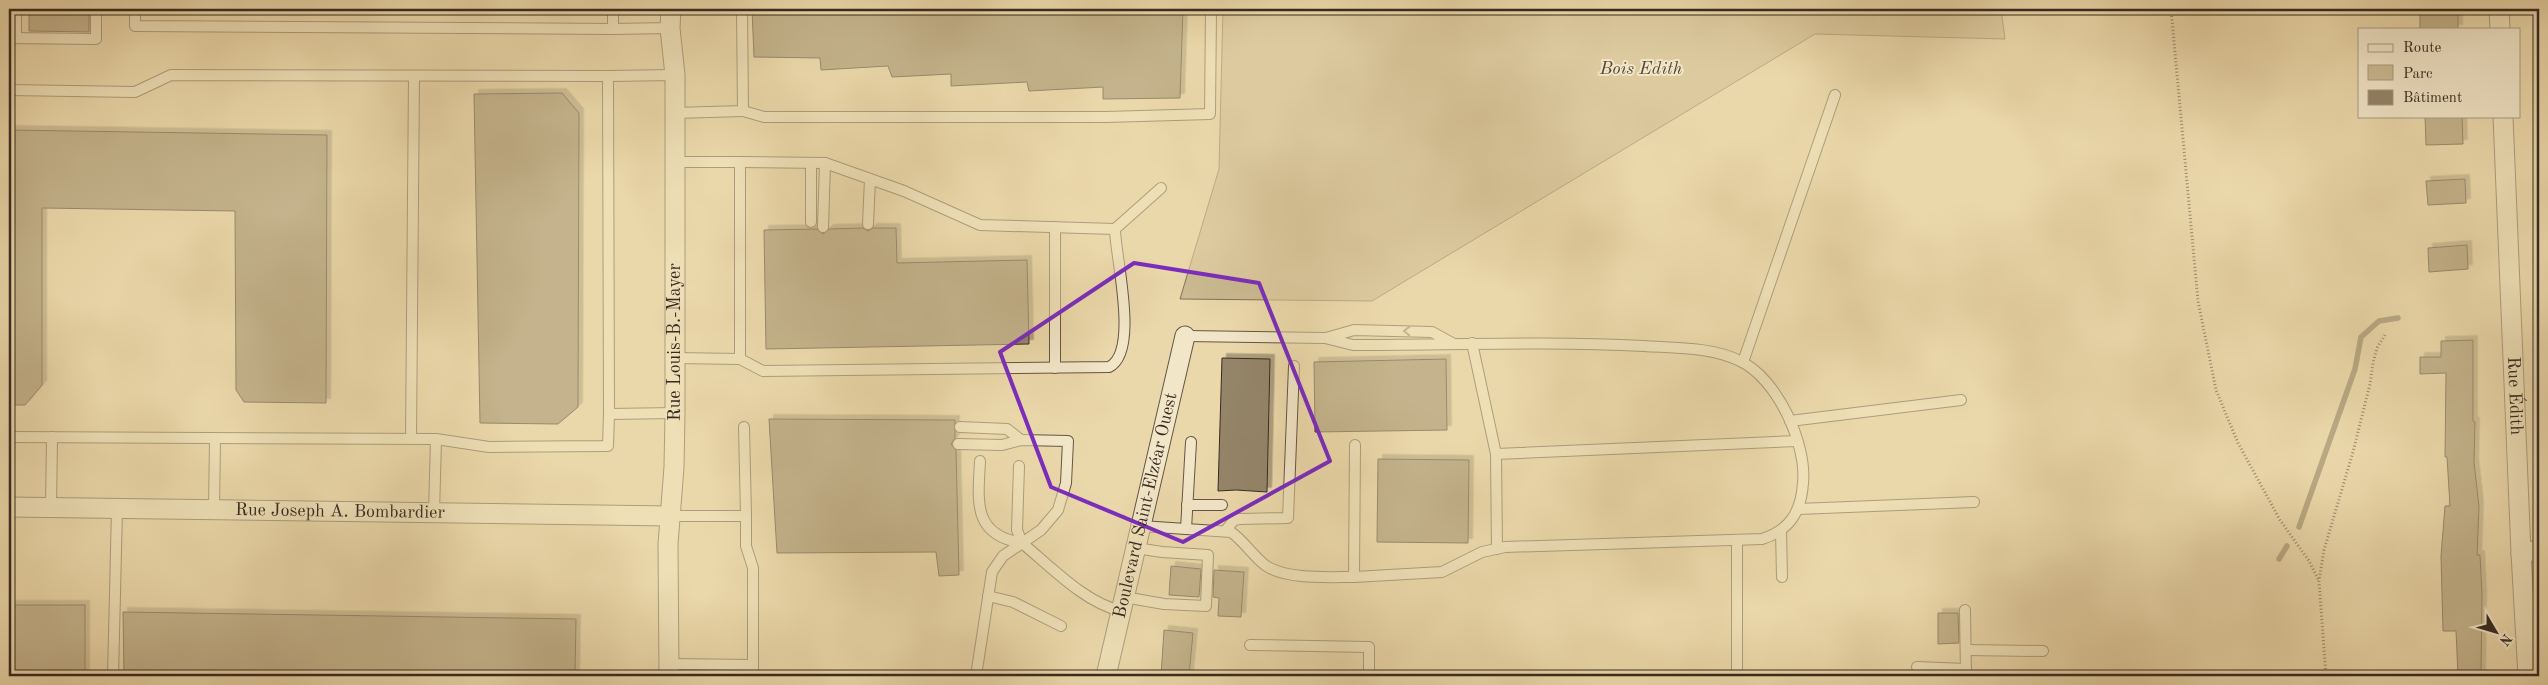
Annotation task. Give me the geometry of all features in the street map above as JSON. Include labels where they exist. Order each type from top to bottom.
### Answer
[{"type":"street","name":"Rue Louis-B.-Mayer","points":[[669,670],[668,544],[671,516],[674,413],[675,162],[675,75],[670,28],[671,9]]},
{"type":"street","points":[[2499,9],[2500,28]]},
{"type":"street","name":"Rue Édith","points":[[2503,118],[2521,553],[2528,676]]},
{"type":"street","name":"Boulevard Saint-Elzéar Ouest","points":[[1106,676],[1185,336]]},
{"type":"street","name":"Rue Joseph A. Bombardier","points":[[9,507],[671,516]]},
{"type":"street","points":[[2521,553],[2539,550]]},
{"type":"lane","points":[[16,9],[12,38],[96,39],[96,9]]},
{"type":"lane","points":[[135,9],[134,26],[670,28]]},
{"type":"lane","points":[[613,9],[613,29]]},
{"type":"lane","points":[[742,9],[743,112]]},
{"type":"lane","points":[[675,113],[743,112],[764,117],[1106,117],[1210,114],[1211,9]]},
{"type":"lane","points":[[9,90],[135,92],[171,75],[414,77],[675,75]]},
{"type":"lane","points":[[9,437],[436,439],[488,447],[608,446],[610,414],[608,76]]},
{"type":"lane","points":[[411,439],[414,77]]},
{"type":"lane","points":[[1742,362],[1835,95]]},
{"type":"lane","points":[[675,162],[825,163],[904,191],[980,225],[1115,229],[1162,188]]},
{"type":"lane","points":[[740,162],[740,360]]},
{"type":"lane","points":[[811,163],[811,222]]},
{"type":"lane","points":[[824,227],[825,163]]},
{"type":"lane","points":[[868,224],[870,179]]},
{"type":"lane","points":[[1055,227],[1055,368]]},
{"type":"lane","points":[[674,358],[740,360],[763,371],[1110,367],[1117,361],[1123,336],[1124,298],[1115,229]]},
{"type":"lane","points":[[1325,338],[1354,330],[1432,332],[1453,344]]},
{"type":"lane","points":[[1141,526],[1226,530],[1237,536],[1265,565],[1279,572],[1354,577],[1442,572],[1482,552],[1497,549],[1762,539],[1781,531],[1789,524],[1798,509],[1804,480],[1797,441],[1790,421],[1775,392],[1765,380],[1742,362],[1716,353],[1600,344],[1472,343],[1353,345],[1325,338],[1185,336]]},
{"type":"lane","points":[[1472,343],[1496,454],[1497,549]]},
{"type":"lane","points":[[1226,530],[1234,520],[1288,518],[1294,366]]},
{"type":"lane","points":[[1790,421],[1961,400]]},
{"type":"lane","points":[[610,414],[674,413]]},
{"type":"lane","points":[[744,427],[746,546],[753,568],[753,676]]},
{"type":"lane","points":[[960,427],[1007,429],[1020,440]]},
{"type":"lane","points":[[51,508],[52,437]]},
{"type":"lane","points":[[214,510],[215,438]]},
{"type":"lane","points":[[434,513],[436,439]]},
{"type":"lane","points":[[958,444],[1002,445],[1020,440],[1068,441],[1066,483],[1062,500],[1052,518],[1040,530],[1003,556],[992,572],[976,676]]},
{"type":"lane","points":[[1496,454],[1797,441]]},
{"type":"lane","points":[[1186,529],[1190,442]]},
{"type":"lane","points":[[1354,577],[1355,445]]},
{"type":"lane","points":[[980,461],[978,507],[980,516],[986,524],[1006,541],[1022,543]]},
{"type":"lane","points":[[1019,466],[1017,530],[1022,543],[1086,595],[1107,607],[1123,604],[1206,606],[1208,554],[1162,552],[1136,548]]},
{"type":"lane","points":[[1798,509],[1974,502]]},
{"type":"lane","points":[[1187,505],[1222,505]]},
{"type":"lane","points":[[113,676],[117,509]]},
{"type":"lane","points":[[671,516],[746,516]]},
{"type":"lane","points":[[1781,531],[1782,577]]},
{"type":"lane","points":[[1737,541],[1737,676]]},
{"type":"lane","points":[[988,596],[1013,602],[1061,626]]},
{"type":"lane","points":[[1917,667],[1966,672],[1965,610]]},
{"type":"lane","points":[[1250,645],[1369,647],[1369,676]]},
{"type":"lane","points":[[1966,650],[2043,651]]},
{"type":"lane","points":[[669,670],[753,665]]},
{"type":"path","points":[[2171,9],[2198,302],[2216,390],[2238,443],[2280,520],[2309,561],[2319,581]]},
{"type":"path","points":[[2326,676],[2319,581],[2324,550],[2358,436],[2377,348],[2385,335]]},
{"type":"highlighted area","points":[[1134,263],[1259,283],[1330,461],[1183,542],[1051,487],[1000,352]]},
{"type":"green space","name":"Bois Edith","points":[[1223,9],[2001,9],[2005,39],[1815,34],[1372,301],[1180,299],[1219,169]]},
{"type":"building","points":[[29,9],[89,9],[89,32],[29,31]]},
{"type":"building","points":[[752,9],[1183,9],[1180,98],[1103,99],[1103,87],[1029,91],[1027,82],[951,86],[951,74],[892,77],[888,66],[821,70],[820,58],[754,57]]},
{"type":"building","points":[[2420,9],[2458,9],[2458,28],[2420,28]]},
{"type":"building","points":[[562,93],[579,113],[578,407],[558,424],[480,423],[474,94]]},
{"type":"building","points":[[2425,118],[2462,118],[2463,144],[2426,145]]},
{"type":"building","points":[[9,130],[327,135],[326,403],[244,402],[236,390],[235,211],[42,208],[42,385],[25,405],[9,405]]},
{"type":"building","points":[[2465,179],[2466,203],[2428,205],[2426,181]]},
{"type":"building","points":[[863,228],[868,231],[873,228],[896,228],[897,263],[1027,260],[1029,344],[766,349],[764,230],[817,229],[823,234],[829,229]]},
{"type":"building","points":[[2467,245],[2468,269],[2429,272],[2428,248]]},
{"type":"building","points":[[2473,340],[2474,462],[2479,507],[2477,555],[2480,555],[2482,594],[2481,676],[2458,676],[2456,631],[2443,631],[2441,556],[2445,506],[2450,506],[2447,457],[2445,457],[2446,373],[2420,374],[2420,357],[2441,357],[2441,341]]},
{"type":"building","points":[[1222,358],[1270,359],[1267,492],[1218,491]]},
{"type":"building","points":[[1446,359],[1447,430],[1315,432],[1314,362]]},
{"type":"building","points":[[769,419],[955,420],[955,438],[951,444],[956,450],[959,575],[939,576],[936,552],[777,553]]},
{"type":"building","points":[[1378,459],[1469,460],[1468,543],[1377,542]]},
{"type":"building","points":[[1171,566],[1201,569],[1199,597],[1169,595]]},
{"type":"building","points":[[1214,570],[1244,572],[1241,617],[1218,616],[1219,598],[1213,597]]},
{"type":"building","points":[[9,605],[85,605],[85,676],[9,676]]},
{"type":"building","points":[[123,612],[576,619],[575,676],[124,676]]},
{"type":"building","points":[[1938,613],[1958,613],[1959,643],[1938,644]]},
{"type":"building","points":[[1164,630],[1193,633],[1189,676],[1161,676]]},
{"type":"waterway","points":[[2299,527],[2355,369],[2361,337],[2379,321],[2398,318]]},
{"type":"waterway","points":[[2279,559],[2287,546]]}]
